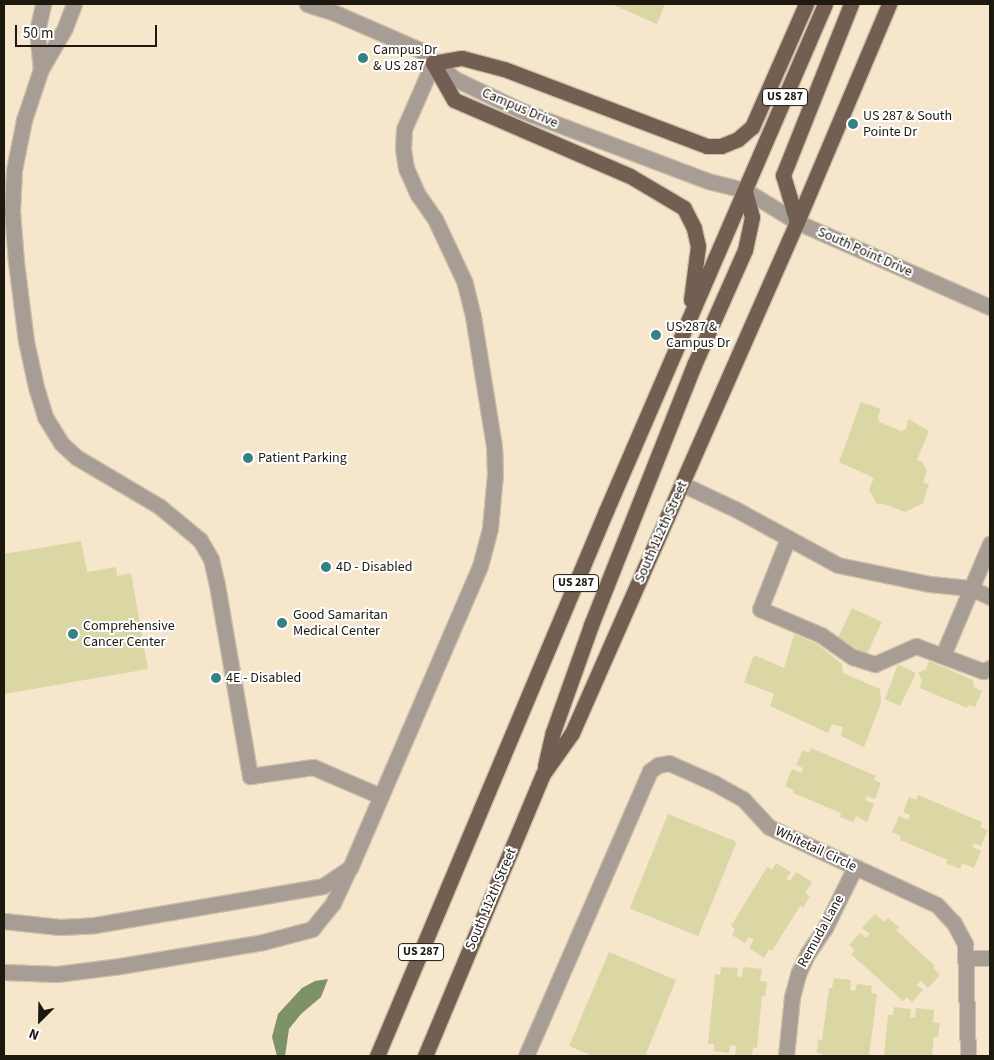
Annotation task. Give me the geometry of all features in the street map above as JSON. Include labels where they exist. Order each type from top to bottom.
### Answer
[{"type":"main road","points":[[689,319],[698,246],[694,228],[684,208],[630,176],[454,100],[433,63],[462,58],[504,69],[707,146],[721,146],[738,139],[752,126],[806,4]]},
{"type":"main road","name":"US 287","points":[[377,1056],[689,319],[825,4]]},
{"type":"main road","points":[[797,222],[782,175],[851,4]]},
{"type":"main road","name":"South 112th Street","points":[[425,1056],[543,774],[572,733],[797,222],[889,4]]},
{"type":"main road","points":[[543,774],[553,732],[591,625],[694,365],[745,250],[752,217],[745,190]]},
{"type":"street","points":[[42,69],[37,31],[43,4]]},
{"type":"street","points":[[74,4],[65,28],[42,69],[24,120],[14,170],[12,211],[26,341],[45,417],[62,444],[76,457],[159,506],[184,526],[204,547],[211,559],[250,776],[313,767],[380,796]]},
{"type":"street","name":"Campus Drive","points":[[307,4],[335,13],[420,50],[433,63],[455,79],[520,110],[708,181],[745,190]]},
{"type":"street","points":[[4,972],[57,974],[120,966],[263,942],[312,929],[334,903],[480,566],[490,528],[495,474],[490,418],[473,316],[465,283],[435,219],[418,195],[406,168],[403,148],[404,129],[433,63]]},
{"type":"street","name":"South Point Drive","points":[[745,190],[797,222],[990,307]]},
{"type":"street","points":[[682,484],[838,565],[930,584],[972,589],[990,597]]},
{"type":"street","points":[[788,538],[760,610],[821,635],[853,658],[875,664],[916,646],[983,671],[990,668]]},
{"type":"street","points":[[943,655],[990,544]]},
{"type":"street","name":"Whitetail Circle","points":[[526,1056],[650,771],[658,765],[669,763],[714,783],[743,799],[769,827],[937,905],[954,923],[965,944],[968,1056]]},
{"type":"street","points":[[4,921],[60,927],[95,925],[323,886],[350,868]]},
{"type":"street","name":"Remuda Lane","points":[[786,1056],[792,997],[798,974],[808,953],[825,928],[854,868]]},
{"type":"street","points":[[966,958],[990,958]]},
{"type":"shaded area","points":[[328,979],[321,997],[301,1014],[289,1029],[285,1056],[277,1056],[272,1037],[278,1014],[302,988],[315,981]]},
{"type":"building","points":[[611,4],[665,4],[657,24]]},
{"type":"building","points":[[861,402],[881,409],[878,416],[879,422],[901,431],[906,429],[908,419],[929,431],[917,460],[922,462],[927,470],[923,483],[929,484],[923,503],[905,512],[884,504],[877,504],[869,490],[874,478],[839,462]]},
{"type":"building","name":"Comprehensive Cancer Center","points":[[81,541],[87,572],[116,567],[117,576],[131,573],[148,669],[4,694],[4,554]]},
{"type":"building","points":[[852,608],[882,622],[867,654],[837,640]]},
{"type":"building","points":[[794,634],[817,644],[842,664],[843,673],[880,689],[881,703],[864,747],[841,736],[843,727],[832,724],[828,733],[770,706],[774,694],[744,682],[754,655],[784,668]]},
{"type":"building","points":[[929,661],[973,680],[974,687],[982,691],[975,707],[968,705],[967,708],[920,688],[922,680],[918,673],[926,669]]},
{"type":"building","points":[[898,664],[916,673],[900,706],[885,699]]},
{"type":"building","points":[[811,748],[876,776],[874,780],[881,783],[875,799],[867,796],[865,800],[874,804],[867,822],[856,816],[853,822],[840,817],[841,813],[793,793],[794,790],[785,786],[792,769],[801,773],[803,768],[796,765],[803,750],[809,753]]},
{"type":"building","points":[[918,795],[982,822],[980,827],[988,830],[981,846],[974,843],[972,847],[981,851],[974,868],[962,863],[960,869],[946,863],[948,860],[900,840],[901,836],[892,832],[899,816],[908,820],[910,815],[903,812],[909,797],[916,800]]},
{"type":"building","points":[[668,814],[737,842],[698,936],[630,909]]},
{"type":"building","points":[[776,863],[791,872],[786,879],[790,881],[796,872],[812,882],[805,893],[810,896],[803,908],[800,906],[772,951],[769,949],[764,958],[749,948],[754,940],[749,937],[745,943],[732,935],[735,929],[731,926],[767,867],[772,870]]},
{"type":"building","points":[[875,914],[884,922],[888,918],[899,927],[896,930],[935,966],[933,968],[940,975],[928,988],[921,981],[917,985],[923,990],[912,1002],[907,997],[903,1001],[851,954],[855,950],[849,945],[860,933],[866,938],[870,934],[862,928]]},
{"type":"building","points":[[609,952],[676,980],[645,1056],[593,1056],[569,1046]]},
{"type":"building","points":[[721,967],[738,968],[737,976],[742,977],[743,967],[762,969],[760,981],[767,982],[765,996],[762,996],[757,1048],[753,1047],[752,1056],[735,1056],[736,1046],[730,1045],[729,1053],[714,1051],[714,1044],[708,1044],[715,974],[720,975]]},
{"type":"building","points":[[834,978],[851,980],[850,990],[855,991],[857,984],[872,986],[871,993],[877,994],[869,1056],[823,1056],[823,1054],[817,1053],[818,1039],[822,1040],[829,988],[832,988]]},
{"type":"building","points":[[894,1007],[911,1009],[910,1017],[915,1018],[916,1008],[934,1010],[933,1022],[940,1023],[938,1037],[934,1037],[932,1056],[884,1056],[888,1015],[893,1015]]},
{"type":"place","name":"Campus Dr & US 287","points":[[363,58]]},
{"type":"place","name":"US 287 & South Pointe Dr","points":[[853,124]]},
{"type":"place","name":"US 287 & Campus Dr","points":[[656,335]]},
{"type":"place","name":"Patient Parking","points":[[248,458]]},
{"type":"place","name":"4D - Disabled","points":[[326,567]]},
{"type":"place","name":"Good Samaritan Medical Center","points":[[282,623]]},
{"type":"place","name":"Comprehensive Cancer Center","points":[[73,634]]},
{"type":"place","name":"4E - Disabled","points":[[216,678]]}]
